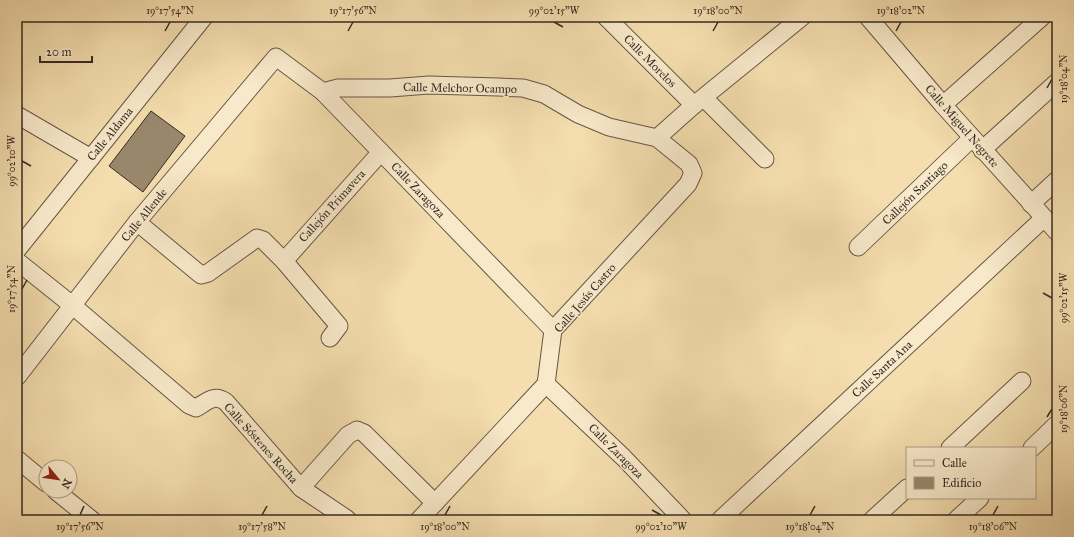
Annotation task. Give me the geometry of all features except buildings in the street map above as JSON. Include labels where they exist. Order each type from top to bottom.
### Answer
[{"type":"street","name":"Calle Aldama","points":[[17,250],[204,17]]},
{"type":"street","name":"Calle Morelos","points":[[606,17],[765,160]]},
{"type":"street","points":[[657,138],[802,17]]},
{"type":"street","name":"Calle Miguel Negrete","points":[[868,17],[977,144],[1057,232]]},
{"type":"street","points":[[943,105],[1042,17]]},
{"type":"street","name":"Calle Zaragoza","points":[[276,57],[323,92],[553,330]]},
{"type":"street","name":"Calle Allende","points":[[17,377],[137,222],[276,57]]},
{"type":"street","name":"Callejón Santiago","points":[[858,247],[977,144],[1057,82]]},
{"type":"street","name":"Calle Melchor Ocampo","points":[[323,92],[338,88],[428,86],[498,86],[523,88],[544,94],[578,114],[609,127],[657,138],[689,164],[693,173]]},
{"type":"street","points":[[17,115],[90,158]]},
{"type":"street","name":"Callejón Primavera","points":[[284,260],[381,152]]},
{"type":"street","name":"Calle Jesús Castro","points":[[546,384],[553,330],[688,184],[693,173]]},
{"type":"street","points":[[1031,204],[1057,180]]},
{"type":"street","name":"Calle Santa Ana","points":[[720,520],[1044,218]]},
{"type":"street","points":[[137,222],[201,275],[208,273],[257,238],[263,240],[284,260],[339,326],[330,338]]},
{"type":"street","name":"Calle Sóstenes Rocha","points":[[17,262],[72,305],[190,405],[196,408],[214,398],[220,398],[226,402],[301,488],[348,435],[357,430],[364,433],[435,502]]},
{"type":"street","points":[[951,447],[1022,381]]},
{"type":"street","points":[[419,520],[546,384]]},
{"type":"street","name":"Calle Zaragoza","points":[[546,384],[624,458],[683,520]]},
{"type":"street","points":[[1033,447],[1057,424]]},
{"type":"street","points":[[17,459],[38,476]]},
{"type":"street","points":[[301,488],[347,519]]},
{"type":"street","points":[[872,520],[906,489]]},
{"type":"street","points":[[66,499],[92,520]]},
{"type":"street","points":[[956,520],[979,499]]}]
